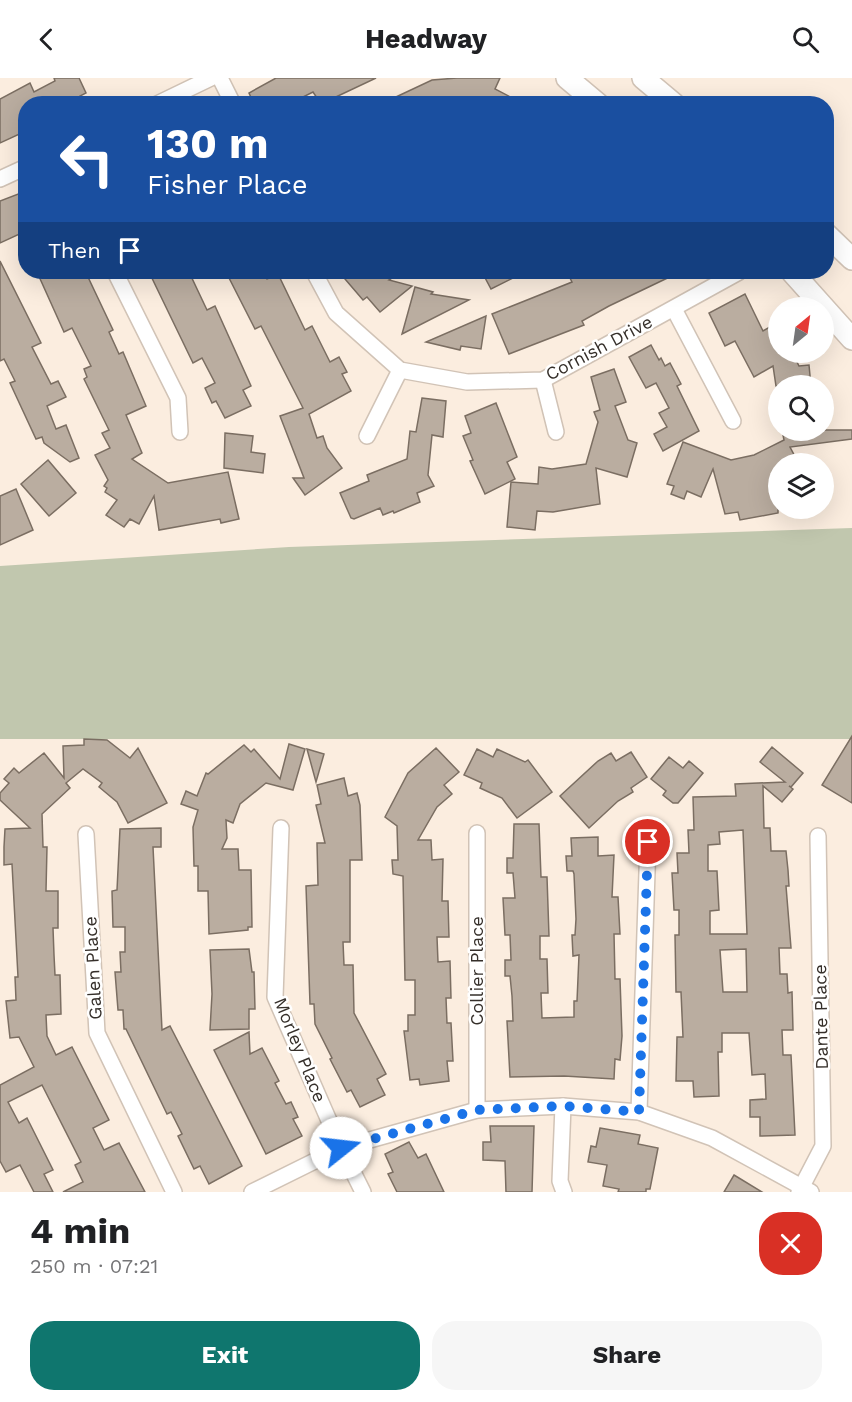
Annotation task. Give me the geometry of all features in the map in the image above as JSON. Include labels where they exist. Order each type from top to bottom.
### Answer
[{"type":"main road","points":[[567,78],[588,96]]},
{"type":"main road","points":[[643,78],[664,96]]},
{"type":"main road","points":[[834,242],[852,259]]},
{"type":"main road","points":[[798,279],[852,339]]},
{"type":"street","points":[[174,96],[211,78]]},
{"type":"street","points":[[220,78],[228,96]]},
{"type":"street","points":[[0,179],[18,170]]},
{"type":"street","points":[[118,279],[178,398],[180,432]]},
{"type":"street","points":[[318,279],[336,314],[400,370],[367,436]]},
{"type":"street","name":"Cornish Drive","points":[[400,370],[467,382],[543,380],[727,279]]},
{"type":"street","points":[[674,309],[733,421]]},
{"type":"street","points":[[543,380],[556,432]]},
{"type":"street","name":"Morley Place","points":[[281,828],[275,997],[341,1148],[363,1192]]},
{"type":"street","name":"Collier Place","points":[[477,833],[477,1110]]},
{"type":"street","name":"Galen Place","points":[[86,834],[97,1033],[174,1192]]},
{"type":"street","name":"Dante Place","points":[[804,1190],[823,1146],[818,836]]},
{"type":"street","points":[[639,1112],[648,842]]},
{"type":"street","points":[[252,1192],[341,1148],[477,1110],[563,1106],[639,1112],[712,1138],[804,1190]]},
{"type":"street","points":[[563,1106],[560,1181],[564,1192]]},
{"type":"green space","points":[[852,528],[852,739],[0,739],[0,566],[289,547]]},
{"type":"building","points":[[54,78],[79,78],[86,93],[80,96],[18,96],[18,135],[0,143],[0,99],[30,83],[34,92],[55,81]]},
{"type":"building","points":[[276,78],[376,78],[338,96],[316,96],[313,92],[305,96],[250,96],[249,93]]},
{"type":"building","points":[[500,78],[495,89],[509,96],[398,96],[432,80]]},
{"type":"building","points":[[18,194],[18,235],[0,243],[0,201]]},
{"type":"building","points":[[0,261],[41,343],[32,347],[51,384],[58,381],[66,397],[47,406],[56,429],[66,425],[79,458],[70,462],[44,443],[42,437],[36,439],[10,383],[15,381],[4,359],[0,361]]},
{"type":"building","points":[[40,279],[89,279],[113,330],[109,332],[119,354],[123,352],[146,406],[126,415],[142,453],[132,459],[168,483],[228,472],[239,519],[221,523],[220,519],[159,530],[154,496],[139,524],[130,519],[124,527],[106,515],[117,500],[105,492],[107,488],[104,486],[108,480],[95,455],[110,448],[102,433],[109,430],[84,379],[87,377],[84,369],[91,366],[72,328],[64,332]]},
{"type":"building","points":[[152,279],[192,279],[207,310],[215,306],[251,386],[243,390],[251,406],[225,418],[216,401],[212,403],[205,388],[215,383],[202,358],[193,363]]},
{"type":"building","points":[[230,279],[280,279],[305,330],[312,326],[330,362],[339,357],[347,372],[342,374],[351,391],[309,414],[317,438],[323,436],[327,448],[342,468],[305,495],[293,478],[304,478],[280,416],[303,408],[261,326],[255,329]]},
{"type":"building","points":[[345,279],[390,279],[389,280],[412,286],[380,312],[367,297],[363,300]]},
{"type":"building","points":[[486,279],[511,279],[491,289]]},
{"type":"building","points":[[570,279],[665,279],[582,321],[584,325],[509,354],[492,314],[572,282]]},
{"type":"building","points":[[415,287],[433,292],[431,294],[469,300],[402,334]]},
{"type":"building","points":[[745,294],[763,331],[768,328],[768,363],[809,365],[810,375],[774,375],[773,366],[754,377],[735,341],[725,346],[709,313]]},
{"type":"building","points":[[486,316],[481,349],[461,346],[460,350],[426,342]]},
{"type":"building","points":[[651,345],[665,366],[670,363],[681,384],[677,386],[699,431],[663,451],[654,434],[667,427],[659,413],[669,408],[656,383],[646,388],[629,357]]},
{"type":"building","points":[[614,369],[626,402],[615,406],[628,440],[637,443],[627,477],[596,468],[600,504],[553,512],[537,511],[535,530],[507,527],[511,482],[538,484],[539,467],[552,469],[586,464],[598,422],[594,412],[600,410],[591,377]]},
{"type":"building","points":[[422,398],[446,401],[443,437],[432,435],[428,475],[434,486],[417,493],[420,502],[394,513],[393,511],[383,515],[380,508],[354,519],[351,518],[340,493],[369,481],[367,475],[407,459],[410,431],[416,432]]},
{"type":"building","points":[[496,403],[517,457],[507,462],[515,479],[485,494],[470,461],[473,460],[463,436],[471,433],[465,416]]},
{"type":"building","points":[[834,430],[852,430],[852,439],[790,447],[793,453],[768,453],[768,515],[740,520],[738,512],[725,514],[713,469],[701,497],[687,491],[684,499],[671,494],[674,486],[667,484],[683,442],[731,460],[754,455],[782,441],[834,441]]},
{"type":"building","points":[[225,433],[253,436],[251,452],[265,454],[263,473],[224,468]]},
{"type":"building","points":[[48,460],[76,493],[49,516],[21,484]]},
{"type":"building","points":[[16,489],[33,530],[0,545],[0,496]]},
{"type":"building","points":[[852,736],[852,803],[822,785]]},
{"type":"building","points":[[84,739],[107,740],[130,758],[138,748],[167,803],[128,823],[117,802],[99,787],[102,783],[83,769],[66,783],[70,788],[42,814],[43,847],[47,847],[46,891],[58,891],[58,928],[53,928],[55,975],[60,975],[61,1014],[46,1015],[47,1036],[56,1055],[72,1047],[109,1120],[93,1128],[104,1150],[119,1143],[145,1192],[63,1192],[83,1182],[75,1165],[81,1162],[42,1085],[8,1102],[19,1123],[27,1118],[53,1170],[44,1174],[53,1192],[34,1192],[20,1165],[6,1172],[0,1161],[0,1085],[34,1067],[19,1037],[10,1038],[6,1001],[16,1000],[15,977],[18,977],[12,864],[4,865],[5,829],[30,828],[0,800],[0,793],[9,783],[4,779],[14,768],[19,773],[44,753],[64,778],[63,746],[84,745]]},
{"type":"building","points":[[289,744],[305,749],[293,790],[266,783],[240,804],[233,823],[226,820],[227,838],[222,849],[238,849],[239,870],[251,870],[252,927],[248,927],[248,930],[209,934],[208,891],[198,891],[198,866],[194,866],[193,827],[198,810],[181,804],[186,791],[197,796],[206,773],[208,774],[244,745],[251,752],[254,749],[280,779]]},
{"type":"building","points":[[772,747],[803,773],[791,787],[789,786],[793,789],[782,802],[763,786],[764,828],[770,828],[771,851],[786,851],[788,870],[789,886],[786,886],[791,948],[779,948],[780,974],[787,974],[788,993],[792,992],[793,1030],[782,1030],[783,1055],[791,1055],[795,1135],[760,1136],[760,1117],[750,1117],[750,1100],[766,1099],[765,1074],[752,1075],[749,1033],[722,1033],[722,1052],[718,1052],[719,1096],[694,1097],[693,1081],[676,1081],[677,1037],[683,1037],[681,992],[676,992],[675,935],[679,935],[679,910],[674,910],[672,873],[678,873],[677,853],[689,853],[688,830],[694,830],[693,797],[736,796],[735,784],[785,782],[760,762]],"holes":[[[743,830],[747,934],[710,934],[710,911],[719,910],[717,871],[708,871],[708,845],[720,844],[719,832]],[[746,949],[747,992],[723,992],[720,950]]]},
{"type":"building","points":[[436,748],[459,772],[444,785],[452,794],[437,807],[418,840],[431,840],[432,860],[443,859],[442,901],[448,901],[449,937],[437,937],[438,962],[450,961],[451,998],[446,998],[447,1023],[451,1023],[453,1061],[447,1061],[449,1081],[420,1085],[419,1079],[410,1080],[404,1031],[408,1031],[408,1015],[415,1015],[415,980],[405,980],[403,876],[393,874],[392,860],[398,860],[397,826],[385,817],[408,773]]},
{"type":"building","points":[[307,749],[324,754],[316,782]]},
{"type":"building","points":[[477,749],[493,757],[497,749],[525,762],[528,760],[552,792],[517,818],[502,798],[480,788],[482,783],[464,775]]},
{"type":"building","points":[[631,752],[647,777],[631,788],[633,792],[618,801],[589,828],[560,796],[598,761],[611,753],[616,761]]},
{"type":"building","points":[[669,757],[683,768],[689,761],[703,773],[678,803],[673,803],[663,795],[666,791],[651,779]]},
{"type":"building","points":[[344,778],[348,796],[357,793],[360,805],[362,860],[350,860],[350,942],[343,942],[344,965],[353,965],[354,1013],[386,1074],[377,1079],[385,1095],[360,1107],[351,1090],[347,1092],[330,1059],[332,1058],[315,1024],[314,1004],[310,1004],[306,886],[318,885],[317,843],[325,843],[316,805],[321,804],[317,785]]},
{"type":"building","points":[[514,824],[539,824],[541,877],[547,877],[549,936],[540,936],[540,959],[547,959],[548,993],[541,993],[542,1018],[574,1017],[574,1001],[577,1001],[579,955],[573,956],[572,935],[575,935],[576,919],[574,874],[573,871],[567,871],[566,856],[572,856],[571,838],[598,837],[598,856],[614,855],[612,897],[618,897],[620,934],[614,934],[615,979],[620,979],[622,1036],[620,1060],[615,1059],[614,1079],[564,1076],[510,1077],[507,1021],[513,1021],[512,996],[510,976],[505,976],[505,960],[511,960],[510,935],[505,935],[503,898],[515,898],[513,873],[507,873],[507,858],[513,858]]},
{"type":"building","points":[[161,828],[161,847],[153,847],[162,1030],[170,1026],[242,1166],[209,1184],[200,1166],[194,1169],[178,1136],[182,1134],[171,1112],[167,1114],[124,1029],[123,1010],[118,1010],[115,972],[121,972],[120,952],[125,952],[125,927],[113,927],[112,891],[117,890],[120,829]]},
{"type":"building","points":[[249,949],[252,972],[254,972],[255,1009],[249,1009],[249,1029],[210,1030],[212,994],[210,950]]},
{"type":"building","points":[[249,1032],[250,1054],[262,1048],[279,1081],[275,1083],[286,1104],[291,1102],[298,1117],[293,1119],[302,1136],[266,1154],[214,1050]]},
{"type":"building","points":[[490,1126],[534,1126],[532,1192],[506,1192],[505,1161],[483,1160],[483,1142],[491,1142]]},
{"type":"building","points":[[600,1128],[640,1135],[638,1144],[658,1148],[650,1189],[646,1189],[646,1192],[618,1192],[619,1189],[603,1186],[607,1165],[588,1162],[591,1146],[596,1147]]},
{"type":"building","points":[[409,1142],[418,1158],[426,1154],[444,1192],[397,1192],[388,1174],[393,1172],[385,1154]]},
{"type":"building","points":[[734,1175],[762,1192],[724,1192]]},
{"type":"route","points":[[341,1148],[477,1110],[563,1106],[639,1112],[648,842]]}]
